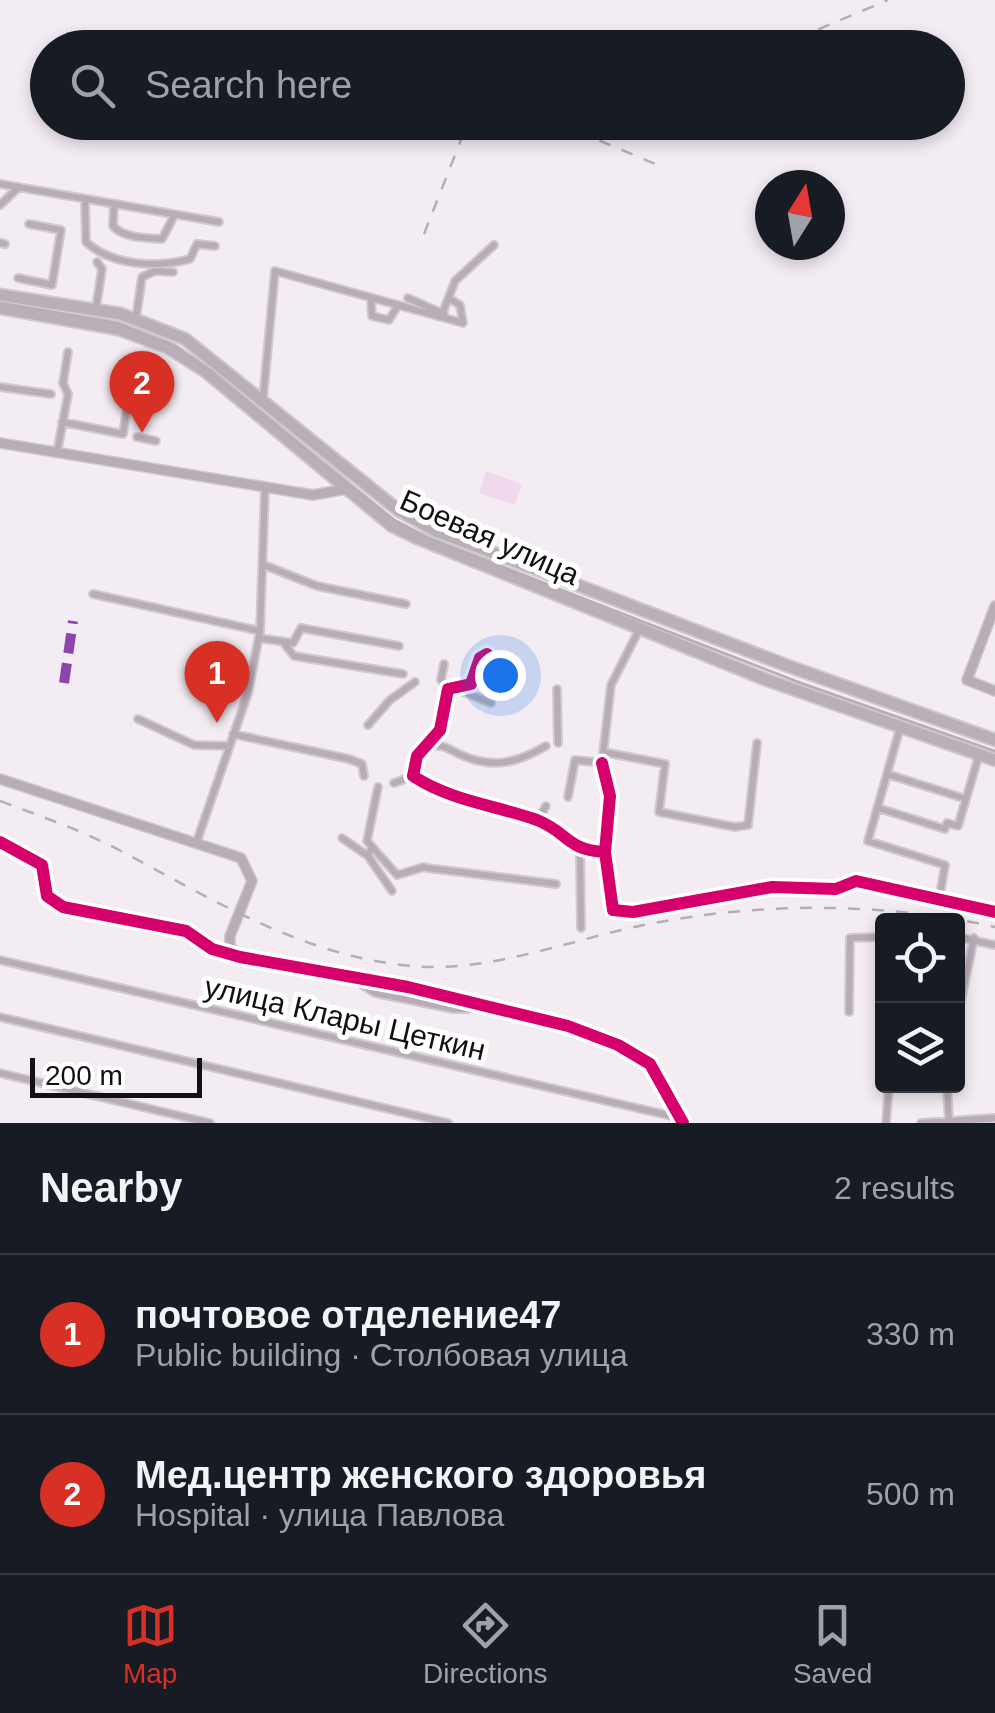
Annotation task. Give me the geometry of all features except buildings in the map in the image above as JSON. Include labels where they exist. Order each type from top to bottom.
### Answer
[{"type":"main road","name":"Боевая улица","points":[[0,295],[136,318],[200,348],[414,520],[647,613],[995,740]]},
{"type":"main road","name":"Боевая улица","points":[[0,308],[118,328],[167,346],[206,371],[392,526],[417,538],[900,727],[995,760]]},
{"type":"main road","points":[[641,627],[647,613]]},
{"type":"street","points":[[0,184],[219,222]]},
{"type":"street","points":[[0,205],[18,188]]},
{"type":"street","points":[[85,199],[86,242],[110,256],[131,263],[178,262],[190,260],[197,244],[214,246]]},
{"type":"street","points":[[114,204],[114,226],[118,232],[162,239],[174,216]]},
{"type":"street","points":[[18,278],[52,285],[62,230],[29,224]]},
{"type":"street","points":[[445,316],[460,274],[494,246]]},
{"type":"street","points":[[96,310],[102,269],[97,262]]},
{"type":"street","points":[[136,318],[142,277],[155,270],[173,272]]},
{"type":"street","points":[[262,399],[275,271],[445,316]]},
{"type":"street","points":[[408,298],[463,323],[460,305],[450,299]]},
{"type":"street","points":[[371,299],[372,316],[388,320],[397,306]]},
{"type":"street","points":[[57,453],[68,394],[63,383],[68,352]]},
{"type":"street","points":[[62,422],[123,434],[134,360]]},
{"type":"street","points":[[0,387],[51,394]]},
{"type":"street","points":[[137,437],[156,441]]},
{"type":"street","points":[[0,443],[314,495],[346,488]]},
{"type":"street","points":[[314,495],[330,488],[329,474]]},
{"type":"street","points":[[197,841],[248,693],[259,634],[265,488]]},
{"type":"street","points":[[264,565],[316,586],[406,604]]},
{"type":"street","points":[[93,594],[293,644],[300,628],[399,646]]},
{"type":"street","points":[[995,606],[967,680],[995,691]]},
{"type":"street","points":[[641,627],[611,686],[603,752],[610,796],[605,852],[610,906],[617,911],[742,895],[772,887],[836,889],[850,881],[995,912]]},
{"type":"street","points":[[283,642],[294,656],[402,674]]},
{"type":"street","points":[[459,690],[472,684],[480,658],[488,654]]},
{"type":"street","points":[[441,680],[444,664]]},
{"type":"street","points":[[368,725],[415,682]]},
{"type":"street","points":[[557,689],[558,744]]},
{"type":"street","points":[[413,776],[417,756],[430,746],[440,730],[448,690],[459,690],[491,703]]},
{"type":"street","points":[[138,718],[194,745],[229,746]]},
{"type":"street","points":[[900,727],[868,841],[945,865],[939,900]]},
{"type":"street","points":[[233,734],[350,758],[362,764],[364,776]]},
{"type":"street","points":[[603,752],[664,764],[659,812],[734,828],[748,825],[756,743]]},
{"type":"street","points":[[430,746],[442,745],[464,756],[502,764],[546,746]]},
{"type":"street","points":[[878,808],[944,829],[946,824],[958,826],[979,755]]},
{"type":"street","points":[[568,797],[574,760],[602,763]]},
{"type":"street","points":[[887,774],[966,799]]},
{"type":"street","points":[[394,782],[413,776],[472,802],[538,820],[580,850],[605,852]]},
{"type":"street","points":[[0,779],[241,858],[250,871],[251,891],[230,936],[230,946],[240,957]]},
{"type":"street","points":[[378,787],[367,841],[397,875],[426,868],[556,884]]},
{"type":"street","points":[[538,820],[546,806]]},
{"type":"street","points":[[342,838],[368,856],[392,890]]},
{"type":"street","points":[[0,842],[42,866],[52,903],[186,931],[212,949],[240,957],[475,1003],[568,1026],[618,1045],[650,1064],[680,1121]]},
{"type":"street","points":[[368,856],[372,847]]},
{"type":"street","points":[[580,850],[581,928]]},
{"type":"street","points":[[212,949],[230,936]]},
{"type":"street","points":[[849,1012],[850,938],[875,938]]},
{"type":"street","points":[[965,938],[995,945]]},
{"type":"street","points":[[960,1003],[974,938]]},
{"type":"street","name":"улица Клары Цеткин","points":[[0,960],[680,1121]]},
{"type":"street","points":[[0,1018],[448,1123]]},
{"type":"street","points":[[0,1073],[210,1123]]},
{"type":"street","points":[[886,1123],[888,1093]]},
{"type":"street","points":[[948,1093],[948,1122]]},
{"type":"street","points":[[921,1123],[995,1118]]},
{"type":"shaded area","points":[[486,471],[522,484],[515,505],[479,493]]},
{"type":"tram line","points":[[0,303],[117,323],[177,347],[393,519],[428,538],[801,683],[995,751]]},
{"type":"railway","points":[[817,30],[888,0]]},
{"type":"railway","points":[[424,234],[461,140]]},
{"type":"railway","points":[[598,140],[665,168]]},
{"type":"railway","points":[[0,801],[105,843],[224,906],[296,938],[333,951],[412,966],[502,960],[649,924],[778,909],[866,909],[995,927]]},
{"type":"marked path","points":[[64,683],[73,621]]},
{"type":"cycle path","points":[[487,654],[480,658],[471,684],[448,689],[440,730],[417,756],[413,776],[458,797],[537,820],[582,848],[605,852]]},
{"type":"cycle path","points":[[602,763],[610,796],[605,852],[613,910],[633,912],[772,887],[836,889],[856,881],[995,912]]},
{"type":"cycle path","points":[[0,842],[42,865],[47,896],[63,907],[186,931],[212,949],[240,957],[408,987],[568,1026],[618,1045],[650,1064],[683,1123]]},
{"type":"place","name":"Мед.центр женского здоровья","points":[[142,433]]},
{"type":"place","name":"почтовое отделение47","points":[[217,723]]}]
